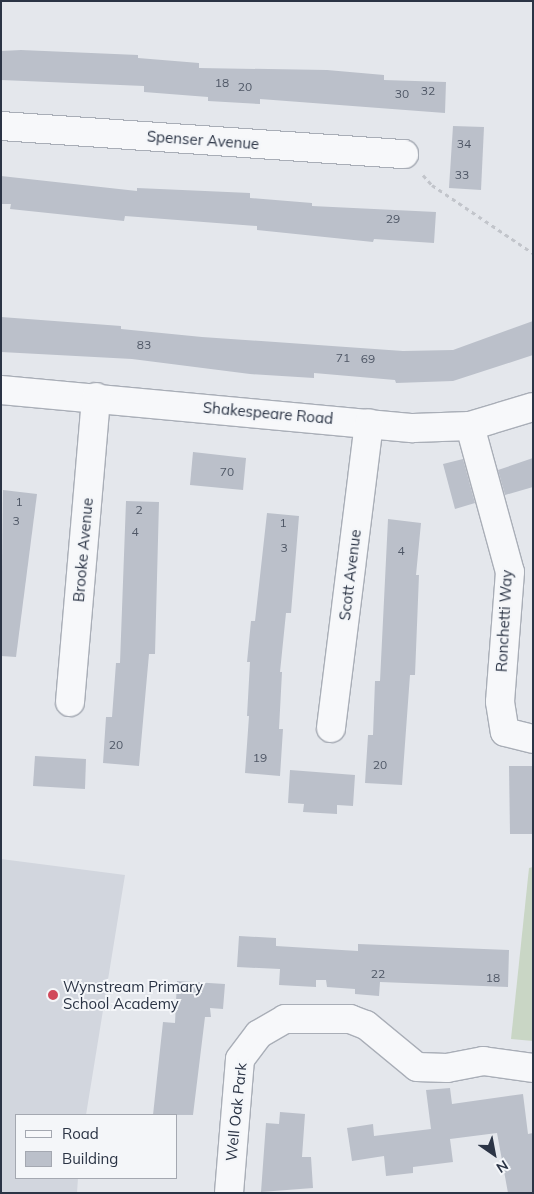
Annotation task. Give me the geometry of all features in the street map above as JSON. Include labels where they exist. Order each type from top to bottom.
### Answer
[{"type":"street","name":"Spenser Avenue","points":[[1,126],[404,154]]},
{"type":"street","name":"Shakespeare Road","points":[[1,390],[96,397],[413,428],[470,426],[533,407]]},
{"type":"street","name":"Brooke Avenue","points":[[70,702],[96,397]]},
{"type":"street","name":"Scott Avenue","points":[[331,728],[369,423]]},
{"type":"street","name":"Ronchetti Way","points":[[470,426],[510,572],[500,702],[505,732],[533,738]]},
{"type":"street","name":"Well Oak Park","points":[[229,1193],[240,1059],[259,1034],[285,1019],[350,1019],[366,1025],[417,1067],[447,1068],[483,1061],[533,1068]]},
{"type":"path","points":[[404,154],[432,185],[533,254]]},
{"type":"shaded area","name":"Wynstream Primary School Academy","points":[[1,859],[125,875],[86,1114],[15,1114],[15,1179],[78,1179],[77,1193],[1,1193]]},
{"type":"green space","points":[[533,867],[533,1041],[511,1039],[529,868]]},
{"type":"building","points":[[21,50],[138,55],[138,58],[199,63],[199,68],[327,70],[384,75],[384,80],[446,82],[445,113],[260,99],[260,104],[208,101],[208,97],[144,92],[144,86],[1,80],[1,51]]},
{"type":"building","points":[[453,126],[484,127],[481,190],[449,188]]},
{"type":"building","points":[[1,176],[137,191],[137,188],[250,193],[250,198],[312,203],[312,206],[436,212],[434,243],[374,239],[373,242],[257,230],[257,226],[125,216],[124,221],[10,209],[11,204],[1,204]]},
{"type":"building","points":[[1,317],[121,326],[121,329],[202,337],[403,351],[453,350],[533,321],[533,355],[453,381],[396,383],[395,380],[314,373],[314,378],[250,374],[132,359],[1,352]]},
{"type":"building","points":[[193,452],[246,458],[243,490],[190,485]]},
{"type":"building","points":[[533,458],[533,487],[505,495],[498,470]]},
{"type":"building","points":[[463,459],[475,503],[455,509],[443,464]]},
{"type":"building","points":[[3,490],[37,494],[16,657],[1,656]]},
{"type":"building","points":[[126,501],[159,502],[155,654],[149,654],[139,766],[103,763],[106,717],[112,717],[116,663],[120,663]]},
{"type":"building","points":[[267,513],[299,516],[291,613],[286,613],[280,672],[282,672],[279,729],[283,729],[280,776],[245,773],[250,662],[247,662],[251,621],[255,621]]},
{"type":"building","points":[[388,519],[421,523],[416,575],[419,575],[415,675],[410,675],[402,785],[365,783],[368,735],[373,735],[375,681],[380,681]]},
{"type":"building","points":[[35,756],[86,759],[85,789],[33,786]]},
{"type":"building","points":[[509,766],[532,766],[533,834],[510,834]]},
{"type":"building","points":[[290,770],[355,775],[353,806],[337,805],[337,814],[303,812],[304,804],[288,803]]},
{"type":"building","points":[[239,936],[276,938],[276,946],[358,951],[358,944],[509,950],[508,987],[380,982],[379,996],[355,994],[355,989],[327,987],[326,980],[316,980],[316,987],[279,985],[280,969],[237,967]]},
{"type":"building","points":[[177,981],[225,984],[223,1009],[210,1008],[211,1017],[205,1017],[193,1115],[153,1114],[163,1022],[175,1023]]},
{"type":"building","points":[[450,1088],[452,1104],[523,1094],[528,1134],[533,1133],[533,1193],[508,1193],[497,1133],[450,1139],[453,1162],[413,1167],[413,1173],[386,1176],[384,1156],[352,1161],[347,1128],[373,1124],[374,1136],[431,1129],[426,1090]]},
{"type":"building","points":[[280,1112],[305,1114],[302,1157],[311,1157],[313,1188],[261,1192],[266,1123],[279,1124]]},
{"type":"place","name":"Wynstream Primary School Academy","points":[[53,995]]}]
